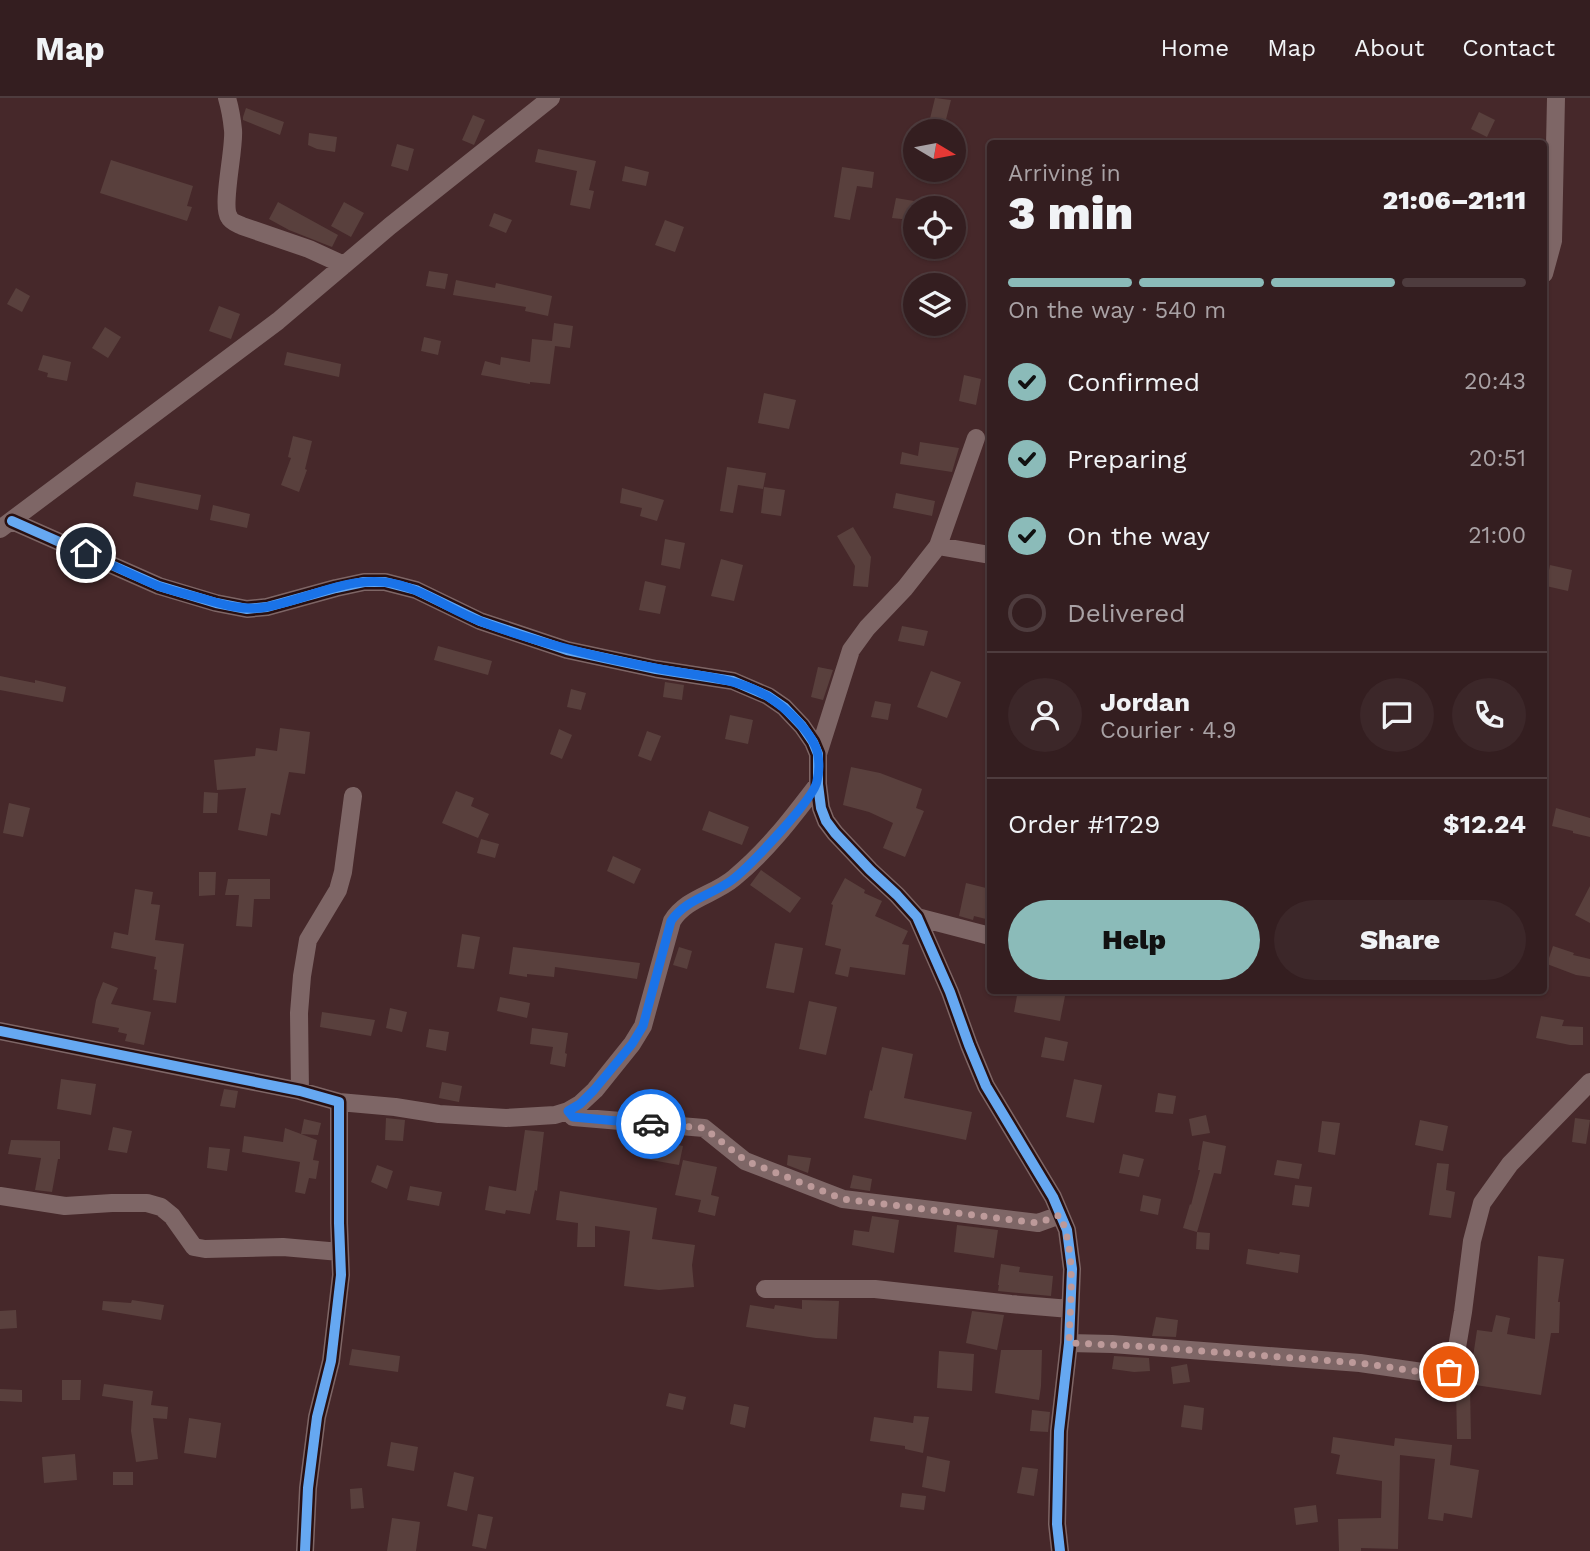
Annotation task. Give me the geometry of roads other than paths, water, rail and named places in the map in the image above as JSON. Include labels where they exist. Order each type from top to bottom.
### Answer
[{"type":"street","points":[[227,98],[233,132],[227,192],[229,217],[242,226],[309,249],[344,265]]},
{"type":"street","points":[[6,525],[278,321],[390,226],[551,98]]},
{"type":"street","points":[[1547,263],[1553,241],[1556,98]]},
{"type":"street","points":[[976,438],[938,546],[850,650],[818,754],[817,784],[821,808],[830,827],[917,917],[950,992],[986,1086],[1036,1166],[1067,1230],[1072,1269],[1069,1343],[1059,1431],[1060,1551]]},
{"type":"street","points":[[6,525],[159,586],[247,609],[267,607],[364,582],[385,582],[416,590],[480,621],[567,650],[733,681],[768,696],[784,708],[802,726],[818,754]]},
{"type":"street","points":[[938,546],[987,554]]},
{"type":"street","points":[[0,1031],[300,1091],[338,1102],[439,1114],[506,1118],[555,1115],[580,1104],[594,1090],[632,1044],[643,1026],[671,921],[677,912],[685,905],[732,881],[786,825],[817,784]]},
{"type":"street","points":[[300,1091],[299,1013],[308,940],[338,890],[343,872],[353,796]]},
{"type":"street","points":[[917,917],[987,935]]},
{"type":"street","points":[[1069,1343],[1360,1363],[1429,1373],[1449,1372],[1454,1365],[1472,1241],[1482,1203],[1510,1164],[1590,1083]]},
{"type":"street","points":[[305,1551],[317,1417],[331,1361],[341,1275],[338,1102]]},
{"type":"street","points":[[568,1111],[573,1117],[704,1128],[746,1161],[843,1199],[1038,1223],[1060,1215]]},
{"type":"street","points":[[0,1196],[65,1206],[147,1203],[161,1207],[172,1216],[194,1247],[205,1249],[283,1247],[340,1251]]},
{"type":"street","points":[[765,1289],[875,1289],[1070,1309]]}]
